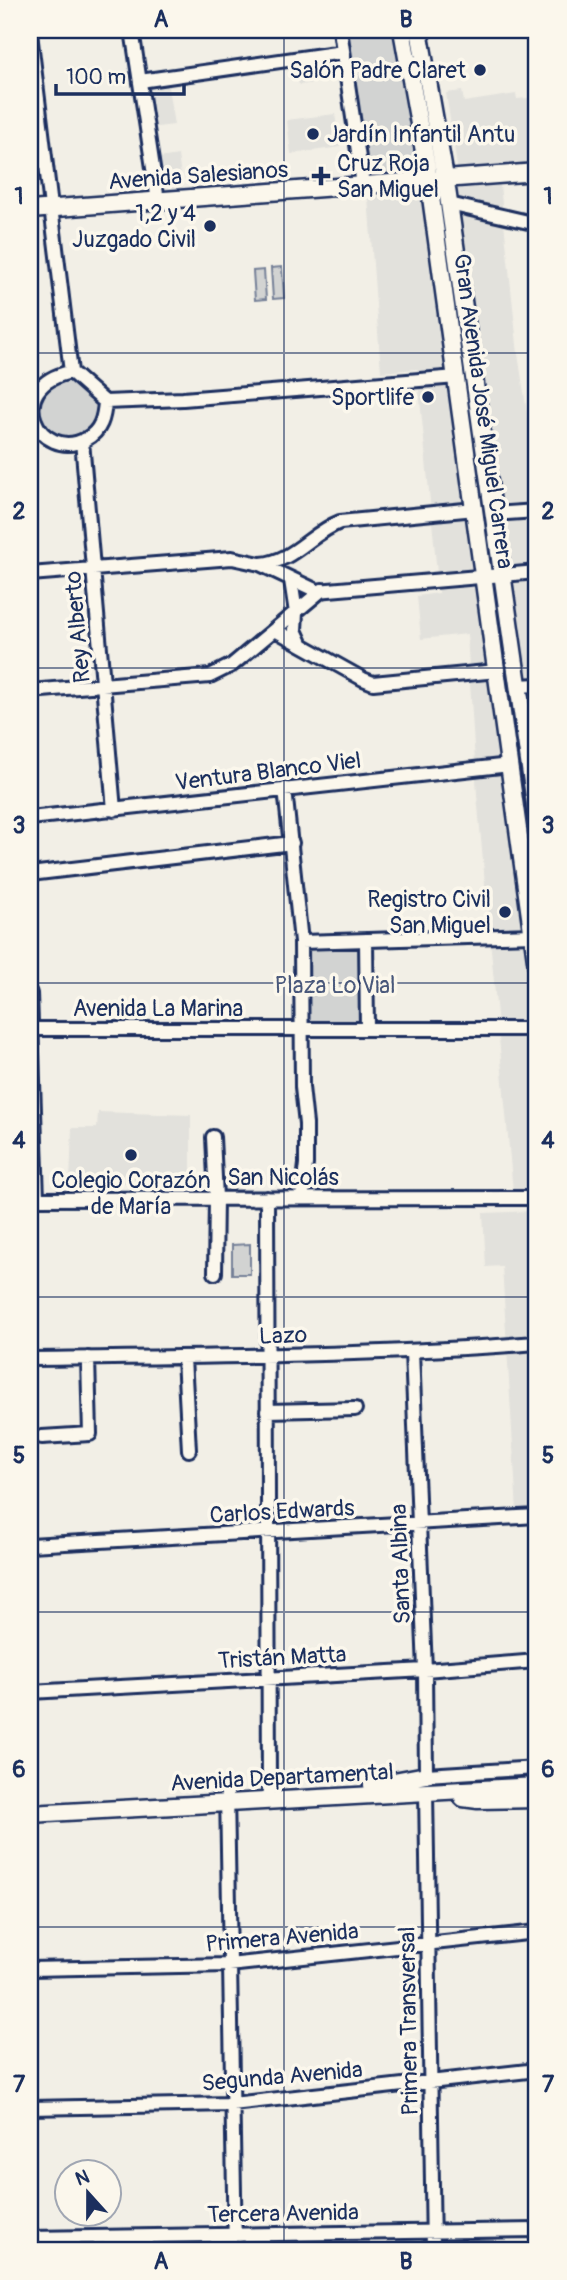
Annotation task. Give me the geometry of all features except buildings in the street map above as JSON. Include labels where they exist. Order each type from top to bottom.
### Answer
[{"type":"main road","name":"Gran Avenida José Miguel Carrera","points":[[402,30],[437,180],[449,204],[493,514],[497,671],[533,900],[537,967]]},
{"type":"main road","name":"Gran Avenida José Miguel Carrera","points":[[419,30],[457,377],[475,509],[518,686],[537,817]]},
{"type":"main road","name":"Avenida Salesianos","points":[[30,210],[537,172]]},
{"type":"main road","points":[[457,377],[474,387]]},
{"type":"main road","name":"Avenida Departamental","points":[[30,1804],[227,1798],[269,1790],[537,1779]]},
{"type":"main road","points":[[372,1785],[426,1783],[478,1800],[537,1799]]},
{"type":"main road","name":"Avenida Departamental","points":[[30,1814],[426,1783],[537,1786]]},
{"type":"street","points":[[132,30],[158,201]]},
{"type":"street","points":[[340,30],[363,185]]},
{"type":"street","points":[[30,33],[71,372],[105,402],[183,399],[457,377]]},
{"type":"street","points":[[140,80],[343,52]]},
{"type":"street","points":[[449,204],[537,223]]},
{"type":"street","points":[[71,372],[57,374],[44,383],[35,396],[31,410],[37,427],[48,438],[63,444],[82,441],[98,428],[104,414],[105,402]]},
{"type":"street","name":"Rey Alberto","points":[[82,441],[114,810]]},
{"type":"street","points":[[260,564],[286,558],[322,531],[340,522],[475,509]]},
{"type":"street","points":[[493,514],[537,511]]},
{"type":"street","points":[[30,574],[232,558],[260,564],[313,590],[323,590],[537,572]]},
{"type":"street","points":[[291,580],[296,613],[295,630],[302,645]]},
{"type":"street","points":[[30,691],[210,676],[232,665],[323,590]]},
{"type":"street","points":[[275,630],[373,683],[497,671]]},
{"type":"street","points":[[518,686],[537,685]]},
{"type":"street","name":"Ventura Blanco Viel","points":[[30,818],[510,765]]},
{"type":"street","points":[[285,789],[301,942],[302,1087],[306,1124],[306,1164],[302,1198]]},
{"type":"street","points":[[30,874],[292,843]]},
{"type":"street","points":[[301,942],[533,935]]},
{"type":"street","points":[[366,940],[367,1028]]},
{"type":"street","points":[[30,993],[34,1199]]},
{"type":"street","name":"Avenida La Marina","points":[[31,1029],[537,1029]]},
{"type":"street","points":[[213,1137],[216,1198],[215,1273]]},
{"type":"street","points":[[267,1198],[269,1790]]},
{"type":"street","name":"San Nicolás","points":[[34,1199],[537,1198]]},
{"type":"street","name":"Lazo","points":[[30,1359],[267,1357],[412,1352],[537,1343]]},
{"type":"street","name":"Santa Albina","points":[[412,1352],[425,1670],[426,1783]]},
{"type":"street","points":[[184,1357],[189,1450]]},
{"type":"street","points":[[42,1437],[90,1434],[88,1358]]},
{"type":"street","points":[[267,1411],[355,1409]]},
{"type":"street","name":"Carlos Edwards","points":[[30,1545],[537,1516]]},
{"type":"street","name":"Tristán Matta","points":[[30,1692],[425,1670],[537,1661]]},
{"type":"street","name":"Avenida Departamental","points":[[426,1783],[537,1768]]},
{"type":"street","name":"Primera Transversal","points":[[426,1783],[433,2250]]},
{"type":"street","points":[[227,1798],[235,2250]]},
{"type":"street","name":"Primera Avenida","points":[[30,1969],[229,1965],[537,1932]]},
{"type":"street","name":"Segunda Avenida","points":[[30,2108],[232,2105],[537,2070]]},
{"type":"street","name":"Tercera Avenida","points":[[30,2238],[537,2230]]},
{"type":"shaded area","points":[[327,64],[329,81],[299,85],[296,68]]},
{"type":"shaded area","points":[[168,87],[174,125],[149,128],[143,91]]},
{"type":"shaded area","points":[[462,91],[464,102],[516,94],[517,99],[537,97],[537,164],[458,173],[446,93]]},
{"type":"shaded area","name":"Jardín Infantil Antu","points":[[335,114],[340,147],[291,154],[287,120]]},
{"type":"shaded area","points":[[178,155],[183,190],[164,193],[159,158]]},
{"type":"shaded area","points":[[500,185],[518,354],[537,477],[537,1191],[513,1192],[477,795],[467,634],[421,639],[417,596],[439,593],[417,369],[381,372],[368,197]]},
{"type":"shaded area","name":"Colegio Corazón de María","points":[[98,1112],[191,1115],[191,1182],[70,1183],[72,1128],[97,1128]]},
{"type":"shaded area","points":[[537,1211],[537,1510],[517,1512],[502,1266],[486,1267],[483,1213]]},
{"type":"green space","points":[[344,30],[397,30],[420,167],[415,172],[370,176],[365,172]]},
{"type":"green space","points":[[282,267],[284,298],[273,299],[271,268]]},
{"type":"green space","points":[[264,270],[266,299],[255,300],[253,271]]},
{"type":"green space","points":[[66,375],[102,405],[91,432],[62,441],[42,429],[35,399]]},
{"type":"green space","name":"Plaza Lo Vial","points":[[362,946],[364,1023],[309,1024],[307,947]]},
{"type":"green space","points":[[250,1244],[250,1274],[232,1274],[232,1245]]},
{"type":"place","name":"Salón Padre Claret","points":[[480,70]]},
{"type":"place","name":"Jardín Infantil Antu","points":[[313,134]]},
{"type":"place","name":"Cruz Roja San Miguel","points":[[321,176]]},
{"type":"place","name":"1,2 y 4 Juzgado Civil","points":[[210,226]]},
{"type":"place","name":"Sportlife","points":[[428,397]]},
{"type":"place","name":"Registro Civil San Miguel","points":[[505,912]]},
{"type":"place","name":"Colegio Corazón de María","points":[[131,1155]]}]
